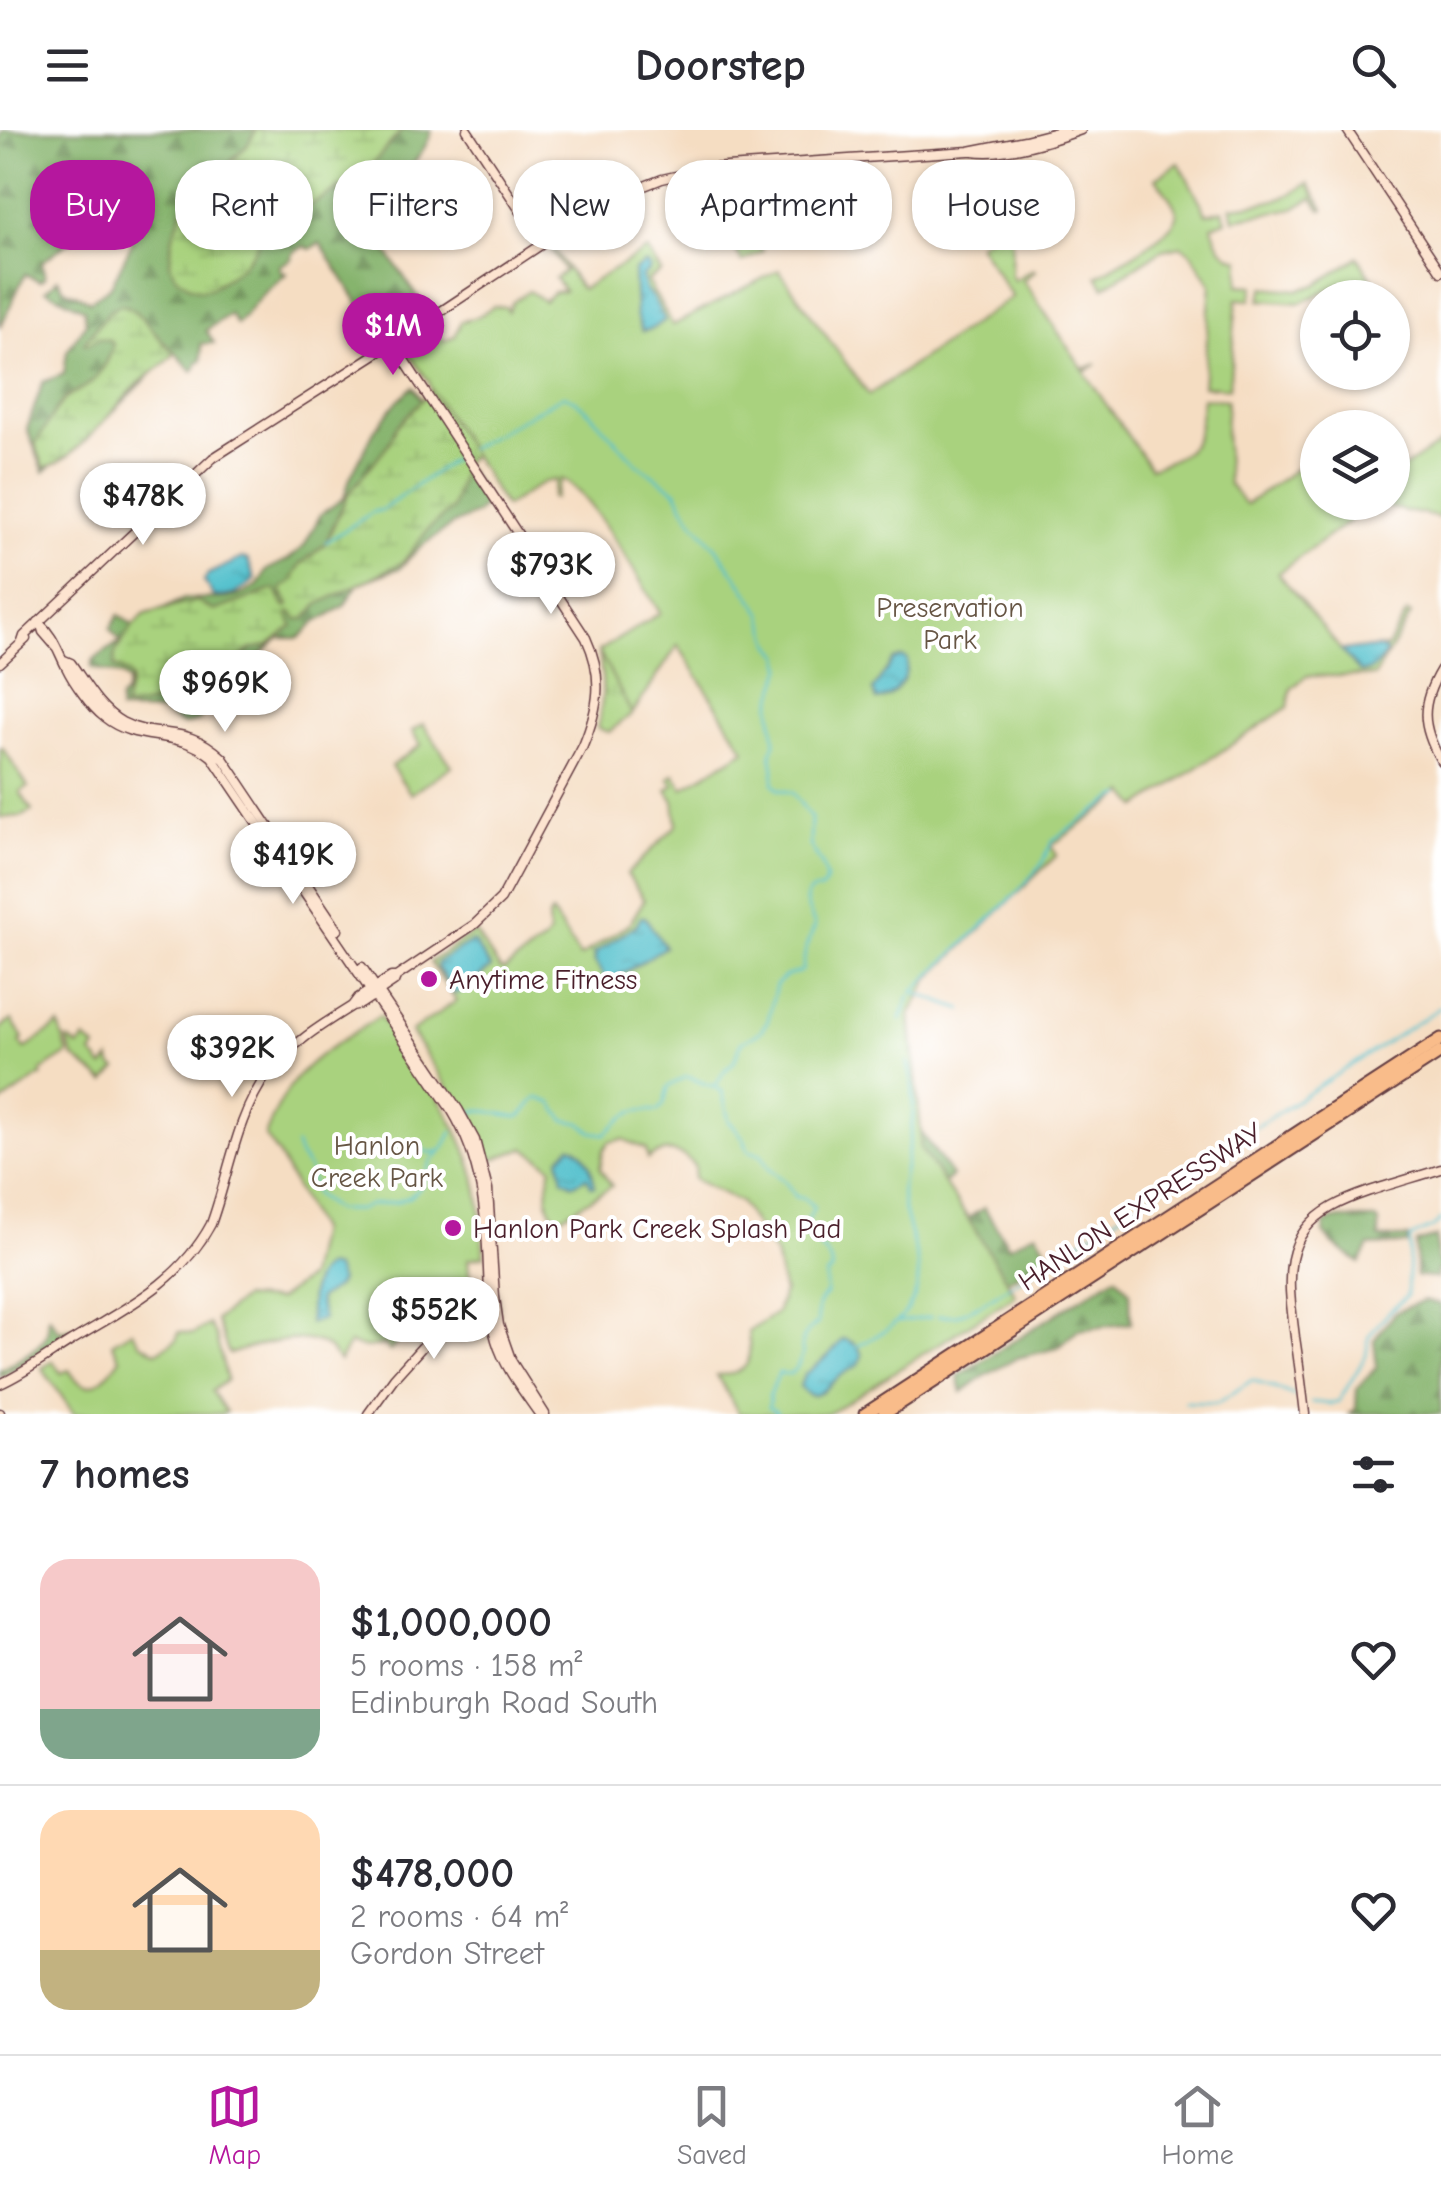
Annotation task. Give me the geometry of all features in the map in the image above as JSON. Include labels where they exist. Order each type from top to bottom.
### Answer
[{"type":"highway","points":[[1354,1096],[1441,1030]]},
{"type":"highway","name":"HANLON EXPRESSWAY","points":[[865,1414],[1441,1039]]},
{"type":"highway","name":"HANLON EXPRESSWAY","points":[[884,1414],[1441,1052]]},
{"type":"highway","points":[[1386,1090],[1441,1060]]},
{"type":"main road","points":[[467,130],[513,200]]},
{"type":"main road","points":[[645,186],[683,173],[716,168],[969,150],[1064,130]]},
{"type":"main road","points":[[969,150],[981,153],[1027,146],[1080,130]]},
{"type":"main road","points":[[1350,130],[1441,272]]},
{"type":"main road","points":[[1422,238],[1441,262]]},
{"type":"main road","points":[[0,663],[214,458],[533,250]]},
{"type":"main road","points":[[1,1385],[142,1298],[183,1266],[211,1224],[242,1126],[261,1084],[288,1051],[358,998],[394,982],[475,924],[501,900],[583,746],[595,713],[598,683],[594,659],[582,630],[393,344]]},
{"type":"main road","points":[[40,623],[94,709],[107,720],[140,734],[189,742],[212,757],[458,1109],[475,1140],[490,1204],[492,1325],[504,1361],[542,1414]]},
{"type":"main road","points":[[1441,669],[1428,694],[1425,714],[1428,734],[1441,760]]},
{"type":"main road","points":[[1305,1414],[1288,1279],[1299,1240],[1315,1219],[1336,1205],[1441,1169]]},
{"type":"main road","points":[[368,1414],[394,1378],[451,1316],[468,1304],[492,1298]]},
{"type":"green space","points":[[4,130],[432,130],[415,160],[333,160],[333,250],[386,250],[419,299],[376,330],[320,243],[313,247],[313,160],[175,160],[175,250],[298,250],[279,266],[285,275],[237,325],[230,314],[206,330],[214,343],[201,344],[202,360],[196,368],[192,371],[174,351],[110,415],[44,472],[27,429],[43,382],[64,374],[67,351],[86,323],[84,309],[46,290],[58,279],[64,289],[90,301],[111,286],[129,250],[155,250],[155,160],[30,160],[30,250],[58,250],[42,262],[45,277],[40,281],[25,274],[0,328],[0,134]]},
{"type":"green space","points":[[256,130],[402,130],[376,160],[333,160],[333,192],[313,203],[313,160],[232,160]]},
{"type":"green space","points":[[1179,163],[1207,214],[1223,210],[1226,221],[1212,226],[1216,238],[1224,251],[1240,259],[1239,285],[1254,286],[1251,300],[1237,299],[1229,388],[1203,386],[1211,284],[1191,253],[1182,246],[1162,250],[1104,287],[1097,276],[1145,247],[1176,220],[1177,212],[1156,178]]},
{"type":"green space","points":[[1308,183],[1324,209],[1313,198],[1295,208],[1234,219],[1231,207],[1280,198]]},
{"type":"green space","points":[[175,231],[175,250],[254,250],[241,267],[212,288],[201,290],[176,277],[170,264]]},
{"type":"green space","name":"Preservation Park","points":[[551,250],[581,289],[647,250],[661,272],[647,281],[673,325],[779,270],[869,395],[1012,297],[982,250],[1012,250],[1014,280],[1035,271],[1023,280],[1083,369],[1097,364],[1084,372],[1150,468],[1177,457],[1192,445],[1199,427],[1202,398],[1227,400],[1228,483],[1245,505],[1300,466],[1300,520],[1351,520],[1278,573],[1341,650],[1387,647],[1407,613],[1411,615],[1375,676],[1306,676],[1291,689],[1288,707],[1138,807],[1126,793],[1051,846],[1057,855],[929,979],[910,1015],[920,1148],[1016,1295],[828,1414],[739,1414],[717,1375],[742,1369],[749,1358],[748,1332],[776,1313],[784,1293],[775,1254],[740,1202],[694,1179],[695,1167],[680,1154],[661,1153],[648,1159],[646,1149],[623,1139],[609,1142],[603,1151],[600,1169],[612,1186],[557,1219],[548,1201],[552,1167],[525,1148],[485,1162],[471,1123],[411,1032],[456,1001],[430,962],[475,932],[504,970],[544,941],[552,913],[580,957],[630,923],[644,900],[627,874],[677,825],[674,801],[667,790],[674,785],[669,778],[674,774],[683,788],[745,750],[678,645],[632,714],[599,651],[660,613],[600,518],[573,486],[561,479],[554,499],[551,498],[556,480],[544,482],[505,507],[409,354],[411,344],[432,330],[444,341],[455,336],[461,322],[493,306],[506,307],[508,311],[513,301],[529,291],[544,301],[554,292],[564,291],[555,278],[565,271]]},
{"type":"green space","points":[[736,250],[762,250],[763,251],[742,262]]},
{"type":"green space","points":[[1358,257],[1372,280],[1324,280]]},
{"type":"green space","points":[[1264,287],[1299,290],[1300,303],[1260,300]]},
{"type":"green space","points":[[122,304],[137,313],[175,353],[138,384],[80,445],[55,464],[44,467],[35,444],[61,403],[92,382],[104,367],[113,344],[99,338],[84,343],[111,309]]},
{"type":"green space","points":[[422,358],[472,455],[465,462],[452,509],[429,528],[403,562],[319,604],[305,619],[296,619],[292,612],[288,615],[293,626],[267,646],[252,649],[223,672],[192,688],[155,703],[124,708],[131,679],[114,667],[115,653],[145,614],[197,601],[214,611],[275,589],[284,607],[289,605],[281,589],[291,582],[301,564],[325,544],[347,496],[389,443],[396,427],[431,390],[416,364]]},
{"type":"green space","points":[[413,387],[488,501],[476,514],[420,547],[400,568],[358,584],[344,606],[299,638],[279,638],[237,677],[200,701],[200,720],[183,725],[162,712],[119,711],[128,682],[122,676],[92,668],[92,662],[120,641],[110,629],[119,615],[134,626],[145,616],[184,599],[227,598],[258,585],[267,570],[304,546],[321,514],[344,498],[374,431]]},
{"type":"green space","name":"Preservation Park","points":[[1441,443],[1441,518],[1410,512],[1410,464]]},
{"type":"green space","points":[[678,644],[632,714],[609,732],[597,728],[602,690],[599,651],[615,674]]},
{"type":"green space","points":[[423,724],[452,766],[411,794],[391,766],[421,745],[412,731]]},
{"type":"green space","points":[[2,747],[28,787],[20,792],[32,811],[23,816],[0,818]]},
{"type":"green space","name":"Hanlon Creek Park","points":[[380,1016],[437,1096],[461,1139],[477,1185],[484,1256],[468,1259],[470,1282],[427,1313],[390,1351],[385,1345],[366,1348],[349,1344],[339,1361],[318,1343],[293,1340],[229,1354],[216,1320],[243,1298],[277,1300],[308,1278],[318,1230],[265,1136],[270,1123],[291,1085],[310,1064]]},
{"type":"green space","points":[[12,1020],[25,1049],[59,1025],[68,1054],[0,1104],[0,1028]]},
{"type":"green space","points":[[85,1039],[96,1048],[92,1054],[103,1067],[110,1059],[117,1069],[105,1082],[73,1057],[67,1040],[78,1047]]},
{"type":"green space","points":[[921,1132],[952,1176],[943,1183],[968,1218],[984,1208],[1009,1246],[1036,1232],[1050,1255],[985,1294],[910,1192]]},
{"type":"green space","points":[[1334,1219],[1376,1219],[1379,1238],[1408,1238],[1408,1244],[1369,1246],[1360,1263],[1324,1233],[1325,1224]]},
{"type":"green space","points":[[1436,1237],[1437,1262],[1441,1263],[1437,1278],[1416,1276],[1416,1243]]},
{"type":"green space","points":[[1116,1276],[1130,1292],[1131,1323],[1078,1330],[1058,1348],[1017,1358],[962,1392],[958,1376]]},
{"type":"green space","points":[[1424,1300],[1441,1305],[1441,1414],[1350,1414],[1356,1409],[1357,1389],[1377,1367],[1374,1340],[1394,1313]]},
{"type":"green space","points":[[49,1316],[59,1331],[72,1328],[73,1332],[0,1377],[0,1369],[41,1343]]},
{"type":"green space","points":[[209,1324],[227,1380],[212,1391],[226,1412],[222,1414],[74,1414],[42,1368],[53,1361],[61,1373],[69,1370],[83,1384],[90,1385],[103,1379],[120,1358],[112,1343],[132,1331],[140,1343],[156,1352],[176,1340],[179,1332],[193,1334]]},
{"type":"water","points":[[645,263],[650,267],[642,276],[645,290],[665,320],[642,331],[636,315],[634,271]]},
{"type":"water","points":[[242,558],[248,560],[255,579],[236,593],[213,596],[204,581],[208,574]]},
{"type":"water","points":[[1376,648],[1386,653],[1375,667],[1364,672],[1341,650]]},
{"type":"water","points":[[907,659],[903,679],[895,691],[877,700],[873,690],[893,660]]},
{"type":"water","points":[[645,917],[665,947],[606,981],[593,954],[636,925]]},
{"type":"water","points":[[473,941],[491,968],[454,993],[437,967],[438,962]]},
{"type":"water","points":[[571,1146],[585,1157],[595,1186],[587,1177],[574,1184],[563,1179],[559,1158]]},
{"type":"water","points":[[326,1267],[335,1269],[340,1281],[318,1299],[323,1319],[309,1323],[315,1279]]},
{"type":"water","points":[[843,1339],[859,1349],[859,1365],[822,1392],[806,1392],[800,1386],[804,1375]]},
{"type":"waterway","points":[[469,449],[564,395],[576,401],[636,463],[676,491],[689,516],[762,613],[772,645],[781,656],[783,667],[771,706],[775,743],[771,753],[773,783],[778,789],[793,793],[811,818],[810,845],[826,879],[820,890],[807,895],[815,926],[802,971],[786,976],[776,985],[768,1020],[760,1032],[741,1042],[734,1062],[715,1087]]},
{"type":"waterway","points":[[326,542],[382,510],[458,456]]},
{"type":"waterway","points":[[962,1010],[913,992],[1016,894],[1041,865],[1053,840],[1123,795]]},
{"type":"waterway","points":[[901,1019],[910,996]]},
{"type":"waterway","points":[[1086,1237],[1441,1007]]},
{"type":"waterway","points":[[858,1346],[901,1318],[916,1290],[918,1265],[902,1194],[913,1109],[908,1063]]},
{"type":"waterway","points":[[466,1114],[480,1110],[519,1117],[538,1098],[552,1103],[565,1120],[605,1134],[633,1112],[658,1111],[668,1087],[685,1077]]},
{"type":"waterway","points":[[687,1077],[713,1086]]},
{"type":"waterway","points":[[716,1088],[722,1091],[729,1121],[744,1139],[748,1151],[761,1154],[769,1169],[785,1181],[796,1197],[804,1198],[814,1207],[806,1230],[831,1263],[826,1294],[818,1307],[818,1323],[804,1336],[797,1367],[790,1374],[779,1373],[769,1396],[768,1407],[777,1414]]},
{"type":"waterway","points":[[296,1146],[309,1169],[315,1194],[335,1210],[359,1210],[410,1197],[419,1189],[431,1162],[452,1132]]},
{"type":"waterway","points":[[423,1143],[425,1151],[440,1151]]},
{"type":"waterway","points":[[1311,1402],[1339,1401],[1366,1356],[1369,1336],[1407,1296],[1410,1239],[1441,1219]]},
{"type":"waterway","points":[[938,1316],[957,1315],[981,1304],[1083,1239]]},
{"type":"waterway","points":[[898,1322],[931,1317]]},
{"type":"waterway","points":[[1184,1402],[1218,1403],[1252,1380],[1296,1396]]},
{"type":"place","name":"Anytime Fitness","points":[[429,979]]},
{"type":"place","name":"Hanlon Park Creek Splash Pad","points":[[453,1228]]}]
